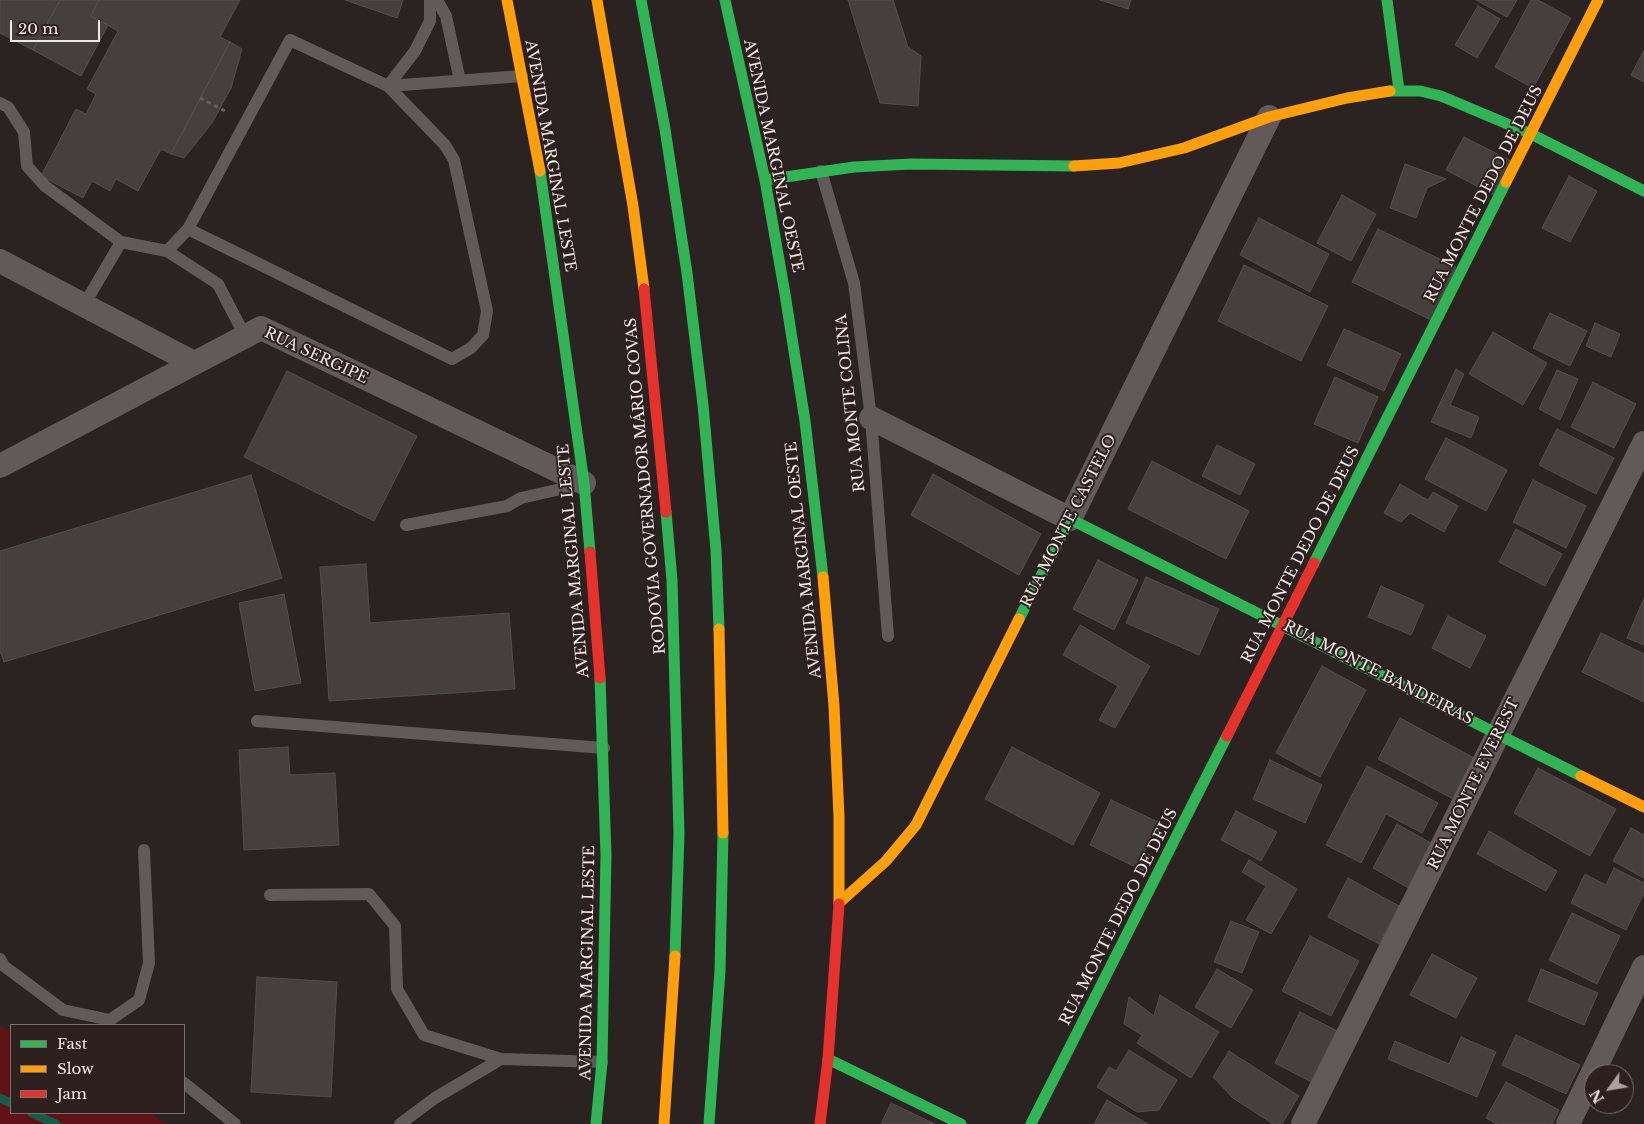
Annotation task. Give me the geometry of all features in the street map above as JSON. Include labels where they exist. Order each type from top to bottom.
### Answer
[{"type":"main road","name":"AVENIDA MARGINAL LESTE","points":[[507,0],[551,239],[584,483],[598,636],[604,748],[606,855],[602,1062],[596,1124]]},
{"type":"main road","name":"RODOVIA GOVERNADOR MÁRIO COVAS","points":[[597,0],[634,206],[646,300],[672,580],[679,834],[675,972],[664,1124]]},
{"type":"main road","points":[[641,0],[665,130],[687,273],[716,550],[722,695],[723,819],[720,971],[710,1124]]},
{"type":"main road","name":"AVENIDA MARGINAL OESTE","points":[[725,0],[765,180],[805,421],[823,574],[834,706],[839,818],[839,903],[828,1059],[820,1124]]},
{"type":"main road","points":[[1387,0],[1399,90]]},
{"type":"main road","name":"RUA MONTE DEDO DE DEUS","points":[[1031,1124],[1598,0]]},
{"type":"main road","points":[[765,180],[821,171],[911,164],[1074,166],[1119,163],[1184,148],[1269,117],[1347,98],[1399,90],[1420,91],[1441,96],[1531,134],[1644,191]]},
{"type":"main road","name":"RUA MONTE BANDEIRAS","points":[[1070,519],[1644,807]]},
{"type":"main road","name":"RUA MONTE CASTELO","points":[[839,903],[886,861],[916,825],[1070,519]]},
{"type":"main road","points":[[828,1059],[961,1124]]},
{"type":"street","name":"RUA MONTE CASTELO","points":[[1070,519],[1269,117]]},
{"type":"street","points":[[0,261],[194,364]]},
{"type":"street","name":"RUA SERGIPE","points":[[0,466],[261,328],[584,483]]},
{"type":"street","name":"RUA MONTE BANDEIRAS","points":[[871,418],[1070,519]]},
{"type":"street","name":"RUA MONTE EVEREST","points":[[1303,1124],[1644,443]]},
{"type":"street","points":[[1568,1124],[1644,967]]},
{"type":"lane","points":[[388,86],[415,51],[430,21],[430,0]]},
{"type":"lane","points":[[437,0],[446,16],[460,81]]},
{"type":"lane","points":[[167,251],[188,229],[290,40],[388,86],[445,145],[454,160],[486,311],[483,335],[471,348],[452,359],[188,229]]},
{"type":"lane","points":[[388,86],[522,76]]},
{"type":"lane","points":[[0,103],[8,107],[24,132],[28,166],[45,186],[121,242],[167,251],[218,284],[246,336]]},
{"type":"lane","name":"RUA MONTE COLINA","points":[[821,171],[854,283],[871,418],[888,636]]},
{"type":"lane","points":[[84,306],[121,242]]},
{"type":"lane","points":[[406,525],[507,506],[521,498],[584,483]]},
{"type":"lane","points":[[257,721],[604,748]]},
{"type":"lane","points":[[0,959],[4,966],[63,1010],[113,1023],[139,1000],[149,963],[144,850]]},
{"type":"lane","points":[[270,894],[369,894],[395,926],[397,989],[424,1035],[501,1059],[602,1062]]},
{"type":"lane","points":[[400,1124],[435,1098],[501,1059]]},
{"type":"lane","points":[[185,1084],[235,1124]]},
{"type":"path","points":[[200,98],[230,114]]},
{"type":"shaded area","points":[[0,1026],[10,1031],[10,1114],[151,1114],[166,1124],[0,1124]]},
{"type":"building","points":[[0,0],[60,0],[33,50],[0,33]]},
{"type":"building","points":[[60,0],[99,0],[91,16],[108,25],[81,76],[33,50]]},
{"type":"building","points":[[99,0],[240,0],[220,37],[230,42],[171,154],[161,149],[138,191],[116,179],[110,191],[92,181],[83,198],[41,176],[76,109],[86,114],[96,94],[87,89],[118,31],[91,16]]},
{"type":"building","points":[[345,0],[403,0],[397,18]]},
{"type":"building","points":[[848,0],[893,0],[908,47],[921,56],[918,106],[880,103]]},
{"type":"building","points":[[1100,0],[1131,0],[1128,9]]},
{"type":"building","points":[[1476,0],[1517,0],[1507,17]]},
{"type":"building","points":[[1531,0],[1538,0],[1571,18],[1533,88],[1495,67]]},
{"type":"building","points":[[1478,6],[1500,19],[1477,58],[1455,45]]},
{"type":"building","points":[[230,42],[242,49],[231,88],[212,123],[184,158],[171,154]]},
{"type":"building","points":[[1644,50],[1644,82],[1631,75]]},
{"type":"building","points":[[1464,137],[1511,161],[1494,195],[1446,170]]},
{"type":"building","points":[[1405,164],[1446,179],[1427,188],[1416,218],[1390,208]]},
{"type":"building","points":[[1569,176],[1597,191],[1570,242],[1542,228]]},
{"type":"building","points":[[1342,195],[1376,214],[1351,261],[1317,243]]},
{"type":"building","points":[[1259,218],[1329,254],[1310,292],[1240,255]]},
{"type":"building","points":[[1378,229],[1456,267],[1431,320],[1352,282]]},
{"type":"building","points":[[1244,265],[1328,306],[1301,361],[1218,321]]},
{"type":"building","points":[[1550,313],[1587,331],[1570,366],[1533,348]]},
{"type":"building","points":[[1595,323],[1620,334],[1611,357],[1586,346]]},
{"type":"building","points":[[1344,329],[1401,354],[1384,391],[1327,365]]},
{"type":"building","points":[[1493,332],[1547,363],[1523,405],[1469,374]]},
{"type":"building","points":[[1456,369],[1464,374],[1450,405],[1479,417],[1471,438],[1431,422]]},
{"type":"building","points":[[1557,370],[1578,379],[1560,420],[1539,409]]},
{"type":"building","points":[[287,371],[417,436],[374,521],[244,457]]},
{"type":"building","points":[[1335,377],[1378,397],[1358,443],[1314,424]]},
{"type":"building","points":[[1593,382],[1636,404],[1614,448],[1571,427]]},
{"type":"building","points":[[1557,429],[1614,458],[1596,494],[1539,465]]},
{"type":"building","points":[[1446,438],[1507,470],[1486,511],[1425,479]]},
{"type":"building","points":[[1217,445],[1255,464],[1240,495],[1202,476]]},
{"type":"building","points":[[1152,461],[1249,511],[1226,559],[1128,509]]},
{"type":"building","points":[[933,474],[1041,534],[1019,575],[911,515]]},
{"type":"building","points":[[251,475],[282,578],[4,662],[0,651],[0,551]]},
{"type":"building","points":[[1533,480],[1586,506],[1566,548],[1513,522]]},
{"type":"building","points":[[1400,484],[1428,500],[1433,492],[1458,506],[1444,532],[1410,513],[1401,522],[1384,513]]},
{"type":"building","points":[[1516,529],[1562,554],[1545,586],[1499,562]]},
{"type":"building","points":[[1098,560],[1138,580],[1114,630],[1073,609]]},
{"type":"building","points":[[366,564],[370,623],[509,613],[515,689],[329,701],[320,567]]},
{"type":"building","points":[[1146,577],[1219,609],[1199,655],[1126,623]]},
{"type":"building","points":[[1381,586],[1424,605],[1411,635],[1368,617]]},
{"type":"building","points":[[284,594],[301,683],[255,691],[239,603]]},
{"type":"building","points":[[1644,598],[1644,645],[1627,638]]},
{"type":"building","points":[[1448,616],[1486,636],[1470,668],[1432,648]]},
{"type":"building","points":[[1080,625],[1150,666],[1115,728],[1099,720],[1118,686],[1063,655]]},
{"type":"building","points":[[1601,633],[1644,654],[1644,702],[1582,672]]},
{"type":"building","points":[[1322,666],[1366,690],[1320,777],[1276,753]]},
{"type":"building","points":[[1400,718],[1478,760],[1457,801],[1378,759]]},
{"type":"building","points":[[288,747],[290,775],[335,773],[339,845],[244,850],[239,750]]},
{"type":"building","points":[[1012,747],[1100,793],[1073,845],[985,799]]},
{"type":"building","points":[[1270,760],[1322,785],[1305,823],[1253,799]]},
{"type":"building","points":[[1367,766],[1438,803],[1422,833],[1386,814],[1361,863],[1326,845]]},
{"type":"building","points":[[1538,768],[1616,809],[1590,856],[1514,813]]},
{"type":"building","points":[[1111,800],[1158,822],[1144,852],[1154,857],[1146,872],[1090,845]]},
{"type":"building","points":[[1236,811],[1277,832],[1261,861],[1221,840]]},
{"type":"building","points":[[1397,824],[1436,846],[1412,890],[1373,868]]},
{"type":"building","points":[[1631,828],[1644,835],[1644,878],[1613,861]]},
{"type":"building","points":[[1489,831],[1557,871],[1546,891],[1477,854]]},
{"type":"building","points":[[1249,860],[1297,889],[1271,934],[1246,920],[1266,886],[1242,872]]},
{"type":"building","points":[[1614,868],[1644,883],[1644,893],[1626,930],[1571,903],[1585,874],[1606,885]]},
{"type":"building","points":[[1348,878],[1399,906],[1379,944],[1328,917]]},
{"type":"building","points":[[1572,913],[1620,936],[1597,984],[1549,960]]},
{"type":"building","points":[[1231,921],[1259,932],[1242,973],[1214,962]]},
{"type":"building","points":[[1310,936],[1359,961],[1331,1016],[1282,991]]},
{"type":"building","points":[[1432,954],[1477,978],[1456,1018],[1410,995]]},
{"type":"building","points":[[1217,969],[1253,990],[1231,1028],[1195,1007]]},
{"type":"building","points":[[1541,969],[1598,993],[1584,1025],[1528,1001]]},
{"type":"building","points":[[257,977],[337,982],[331,1097],[251,1092]]},
{"type":"building","points":[[1160,995],[1219,1032],[1191,1078],[1137,1043],[1142,1035],[1124,1024],[1129,997],[1154,1016]]},
{"type":"building","points":[[1300,1012],[1343,1034],[1317,1085],[1275,1063]]},
{"type":"building","points":[[1516,1035],[1580,1065],[1566,1094],[1502,1065]]},
{"type":"building","points":[[1461,1037],[1496,1052],[1477,1097],[1388,1059],[1395,1041],[1449,1064]]},
{"type":"building","points":[[1129,1050],[1177,1080],[1159,1110],[1137,1112],[1097,1087],[1109,1067],[1116,1071]]},
{"type":"building","points":[[1229,1051],[1299,1096],[1282,1124],[1273,1124],[1233,1098],[1213,1077]]},
{"type":"building","points":[[1506,1082],[1559,1110],[1552,1124],[1497,1124],[1486,1118]]},
{"type":"building","points":[[1107,1100],[1148,1124],[1094,1124]]},
{"type":"building","points":[[891,1103],[935,1124],[881,1124]]},
{"type":"waterway","points":[[0,1098],[10,1103]]},
{"type":"waterway","points":[[34,1114],[56,1124]]},
{"type":"traffic: fast","points":[[641,0],[665,129],[687,273],[703,405],[716,550],[719,629]]},
{"type":"traffic: fast","points":[[725,0],[765,180],[785,294],[805,421],[823,577]]},
{"type":"traffic: fast","points":[[1387,0],[1399,90]]},
{"type":"traffic: fast","points":[[1390,91],[1420,91],[1441,96],[1531,134],[1644,191]]},
{"type":"traffic: fast","points":[[765,180],[854,167],[911,164],[1074,166]]},
{"type":"traffic: fast","points":[[540,171],[584,483],[590,552]]},
{"type":"traffic: fast","points":[[1314,563],[1506,182]]},
{"type":"traffic: fast","points":[[666,512],[672,580],[679,834],[675,956]]},
{"type":"traffic: fast","points":[[1019,619],[1070,519],[1581,776]]},
{"type":"traffic: fast","points":[[596,1124],[602,1062],[606,855],[600,678]]},
{"type":"traffic: fast","points":[[1031,1124],[1227,736]]},
{"type":"traffic: fast","points":[[709,1124],[720,971],[723,833]]},
{"type":"traffic: fast","points":[[828,1059],[961,1124]]},
{"type":"traffic: slow","points":[[507,0],[540,171]]},
{"type":"traffic: slow","points":[[597,0],[633,206],[644,289]]},
{"type":"traffic: slow","points":[[1506,182],[1598,0]]},
{"type":"traffic: slow","points":[[1074,166],[1119,163],[1184,148],[1269,117],[1347,98],[1390,91]]},
{"type":"traffic: slow","points":[[823,577],[834,706],[839,817],[839,904]]},
{"type":"traffic: slow","points":[[839,903],[886,861],[916,825],[1019,619]]},
{"type":"traffic: slow","points":[[719,629],[723,833]]},
{"type":"traffic: slow","points":[[1581,776],[1644,807]]},
{"type":"traffic: slow","points":[[664,1124],[675,956]]},
{"type":"traffic: jam","points":[[644,289],[666,512]]},
{"type":"traffic: jam","points":[[590,552],[600,678]]},
{"type":"traffic: jam","points":[[1227,736],[1314,563]]},
{"type":"traffic: jam","points":[[820,1124],[828,1059],[839,904]]}]
